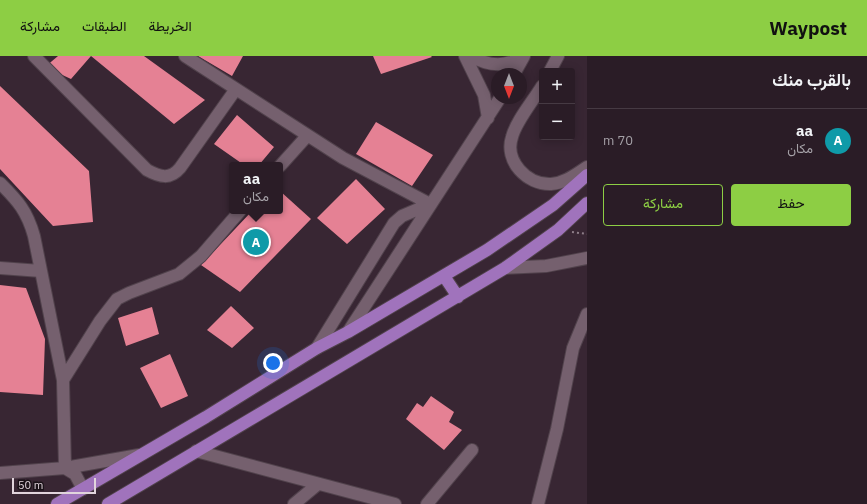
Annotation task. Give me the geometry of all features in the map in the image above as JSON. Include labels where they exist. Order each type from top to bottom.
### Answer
[{"type":"main road","points":[[57,504],[317,348],[348,332],[444,276],[515,232],[553,205],[587,175]]},
{"type":"main road","points":[[108,504],[505,268],[558,230],[587,203]]},
{"type":"main road","points":[[444,276],[458,297]]},
{"type":"street","points":[[34,56],[147,170],[161,177],[172,175],[180,168],[236,89]]},
{"type":"street","points":[[185,56],[349,161],[430,204]]},
{"type":"street","points":[[465,56],[484,95],[488,118]]},
{"type":"street","points":[[471,56],[486,63],[496,65],[506,64],[524,56]]},
{"type":"street","points":[[517,68],[524,56]]},
{"type":"street","points":[[552,68],[558,56]]},
{"type":"street","points":[[539,91],[512,136],[510,148],[513,160],[517,167],[531,180],[552,184],[564,181],[587,167]]},
{"type":"street","points":[[348,332],[496,104]]},
{"type":"street","points":[[283,163],[308,136]]},
{"type":"street","points":[[0,183],[25,211],[34,236],[63,380],[65,468]]},
{"type":"street","points":[[317,348],[394,223],[406,213],[430,204]]},
{"type":"street","points":[[63,380],[100,321],[117,299],[128,293],[179,274],[201,256],[237,214]]},
{"type":"street","points":[[505,268],[546,266],[587,258]]},
{"type":"street","points":[[0,268],[41,271]]},
{"type":"street","points":[[538,504],[557,429],[573,348],[587,314]]},
{"type":"street","points":[[427,504],[472,450]]},
{"type":"street","points":[[196,452],[396,504]]},
{"type":"street","points":[[0,473],[65,468],[142,454]]},
{"type":"street","points":[[65,468],[75,474],[83,489]]},
{"type":"street","points":[[294,504],[318,484]]},
{"type":"building","points":[[58,56],[91,56],[71,79],[45,67]]},
{"type":"building","points":[[91,56],[144,56],[205,100],[174,124]]},
{"type":"building","points":[[198,56],[243,56],[232,76]]},
{"type":"building","points":[[373,56],[431,56],[432,57],[381,74]]},
{"type":"building","points":[[0,86],[89,171],[93,222],[53,226],[0,169]]},
{"type":"building","points":[[237,115],[274,147],[262,162],[240,162],[214,144]]},
{"type":"building","points":[[376,122],[433,155],[412,186],[356,154]]},
{"type":"building","points":[[356,179],[385,209],[347,244],[317,218]]},
{"type":"building","points":[[283,194],[311,219],[240,292],[201,265],[249,214],[283,214]]},
{"type":"building","points":[[0,285],[26,288],[45,339],[43,395],[0,392]]},
{"type":"building","points":[[231,306],[254,328],[232,348],[207,330]]},
{"type":"building","points":[[152,307],[159,334],[126,346],[118,318]]},
{"type":"building","points":[[170,354],[188,396],[161,408],[140,368]]},
{"type":"building","points":[[431,396],[454,412],[449,422],[462,430],[444,450],[406,419],[417,403],[423,407]]},
{"type":"place","name":"aa","points":[[256,242]]}]
